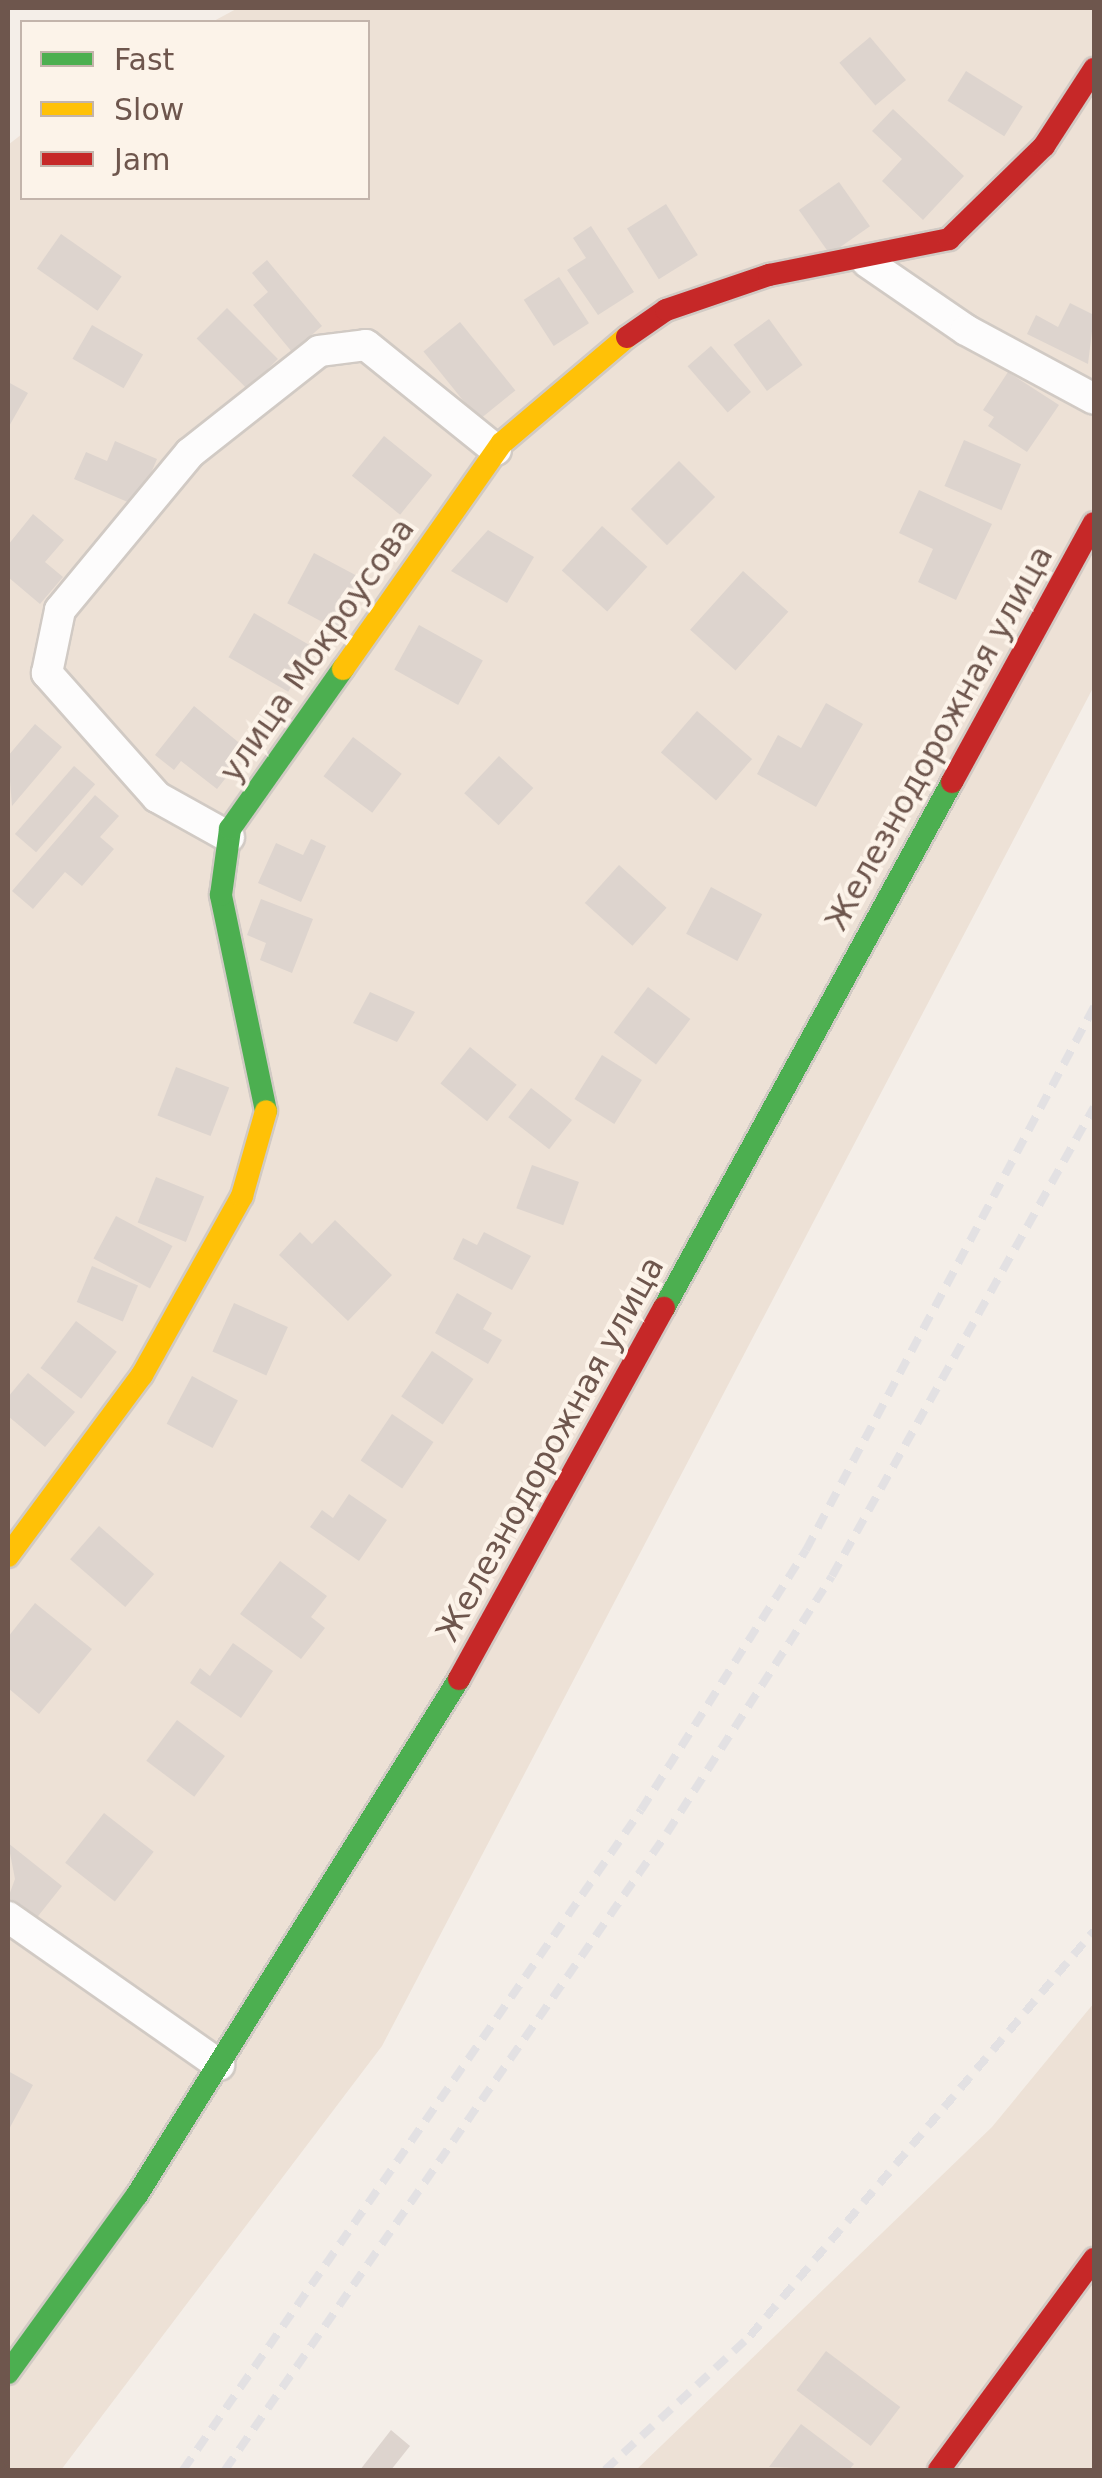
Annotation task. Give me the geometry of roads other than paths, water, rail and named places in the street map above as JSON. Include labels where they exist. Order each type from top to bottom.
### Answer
[{"type":"street","name":"улица Мокроусова","points":[[8,1556],[142,1374],[242,1196],[268,1118],[221,895],[229,837],[496,450],[572,375],[666,310],[770,276],[867,262],[948,239],[1044,146],[1094,69]]},
{"type":"street","points":[[867,262],[966,330],[1094,399]]},
{"type":"street","points":[[229,837],[157,797],[47,673],[60,610],[190,453],[319,351],[366,345],[496,450]]},
{"type":"street","name":"Железнодорожная улица","points":[[8,2372],[219,2064],[468,1666],[1094,523]]},
{"type":"street","points":[[8,1917],[219,2064]]},
{"type":"street","points":[[939,2470],[1094,2259]]},
{"type":"railway","points":[[183,2470],[641,1810],[806,1550],[1094,1007]]},
{"type":"railway","points":[[225,2470],[667,1833],[832,1576],[1094,1107]]},
{"type":"railway","points":[[605,2470],[750,2336],[1094,1931]]}]
